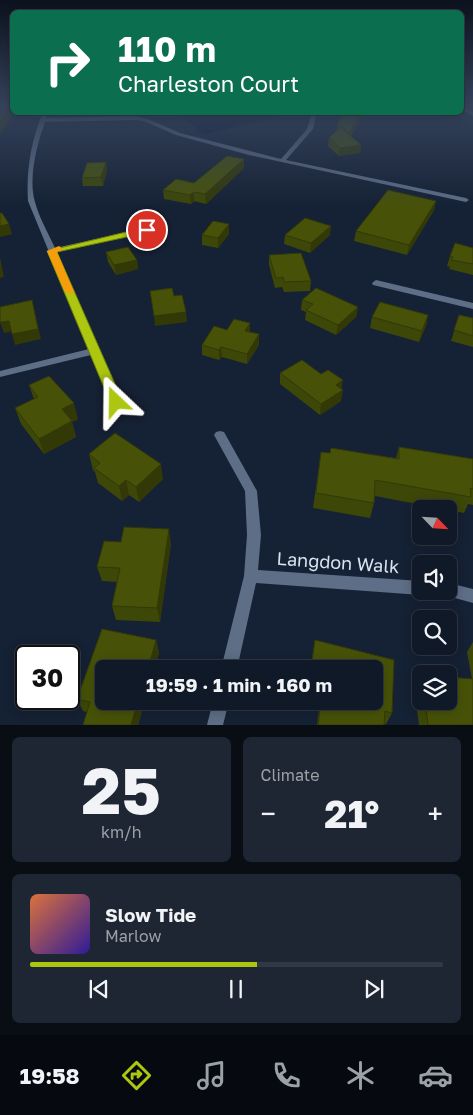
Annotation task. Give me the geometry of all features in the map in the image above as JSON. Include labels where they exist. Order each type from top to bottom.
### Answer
[{"type":"street","points":[[36,140],[29,177],[30,201],[116,402]]},
{"type":"street","points":[[200,140],[282,161],[466,200]]},
{"type":"street","points":[[282,161],[301,140]]},
{"type":"street","points":[[52,251],[147,230]]},
{"type":"street","points":[[376,283],[473,306]]},
{"type":"street","points":[[0,374],[95,351]]},
{"type":"street","points":[[220,435],[251,492],[254,534],[251,576],[231,660]]},
{"type":"street","name":"Langdon Walk","points":[[251,576],[412,587]]},
{"type":"street","points":[[457,592],[473,596]]},
{"type":"street","points":[[215,725],[219,710]]},
{"type":"building","points":[[331,140],[355,140],[361,145],[340,148]]},
{"type":"building","points":[[227,156],[244,159],[205,194],[194,192],[190,195],[163,190],[176,179],[194,183]]},
{"type":"building","points":[[106,162],[101,177],[82,178],[87,163]]},
{"type":"building","points":[[388,190],[436,201],[409,245],[356,231]]},
{"type":"building","points":[[0,213],[2,213],[9,224],[0,226]]},
{"type":"building","points":[[305,218],[331,226],[311,243],[285,235]]},
{"type":"building","points":[[213,221],[229,224],[218,238],[202,235]]},
{"type":"building","points":[[455,243],[473,248],[473,264],[451,260],[453,257],[450,256]]},
{"type":"building","points":[[128,247],[137,260],[114,265],[106,252]]},
{"type":"building","points":[[301,253],[311,281],[284,282],[283,277],[276,278],[269,255]]},
{"type":"building","points":[[172,288],[174,296],[182,295],[186,312],[154,316],[150,291]]},
{"type":"building","points":[[316,288],[358,307],[338,325],[306,310],[313,304],[302,300]]},
{"type":"building","points":[[32,300],[38,329],[12,334],[9,321],[0,322],[0,307]]},
{"type":"building","points":[[380,302],[428,315],[422,331],[372,317]]},
{"type":"building","points":[[459,315],[473,318],[473,336],[454,330]]},
{"type":"building","points":[[234,319],[250,323],[245,331],[259,334],[247,354],[221,347],[219,350],[202,345],[214,326],[227,330]]},
{"type":"building","points":[[302,360],[321,374],[328,370],[343,380],[336,385],[343,390],[321,404],[280,373]]},
{"type":"building","points":[[49,376],[74,403],[62,409],[72,421],[39,439],[15,408],[38,397],[29,385]]},
{"type":"building","points":[[115,433],[161,464],[136,487],[126,480],[119,486],[94,468],[100,463],[89,454]]},
{"type":"building","points":[[399,447],[473,459],[473,489],[470,488],[471,497],[375,480],[374,503],[316,493],[321,452],[330,453],[331,448],[399,459]]},
{"type":"building","points":[[124,527],[169,529],[157,608],[112,606],[120,568],[97,567],[104,541],[121,542]]},
{"type":"building","points":[[102,629],[156,640],[150,660],[95,660],[95,710],[135,710],[131,725],[83,725],[90,702],[80,700],[80,691]]},
{"type":"building","points":[[315,640],[394,660],[392,713],[385,711],[384,725],[318,725],[320,710],[383,710],[383,660],[312,660]]},
{"type":"building","points":[[457,678],[473,679],[473,725],[428,725],[426,710],[457,710]]},
{"type":"slow traffic","points":[[59,249],[52,251],[69,292]]},
{"type":"route","points":[[116,402],[52,251],[147,230]]}]
